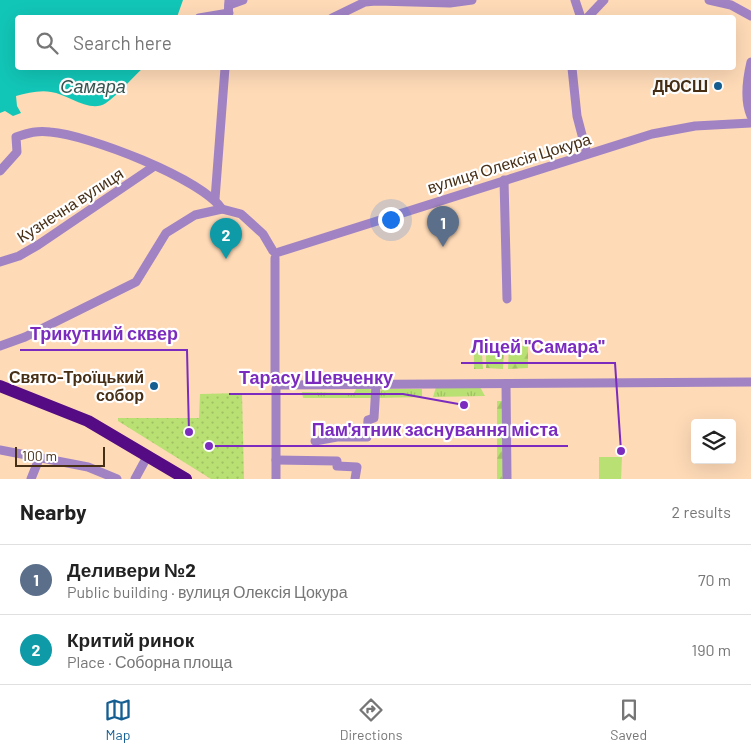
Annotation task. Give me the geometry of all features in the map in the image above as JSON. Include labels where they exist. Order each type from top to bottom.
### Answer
[{"type":"highway","points":[[0,386],[88,421],[186,479]]},
{"type":"street","points":[[209,15],[229,9],[243,0]]},
{"type":"street","points":[[339,15],[370,2],[450,3],[472,0]]},
{"type":"street","points":[[575,0],[580,15]]},
{"type":"street","points":[[590,15],[604,0]]},
{"type":"street","points":[[709,0],[732,5],[751,16]]},
{"type":"street","points":[[751,62],[747,80],[751,117]]},
{"type":"street","points":[[215,199],[225,70]]},
{"type":"street","points":[[572,70],[577,116],[587,154]]},
{"type":"street","name":"вулиця Олексія Цокура","points":[[276,254],[504,180],[668,130],[710,125],[751,117]]},
{"type":"street","points":[[0,171],[17,152],[16,137],[34,131],[51,132],[109,146],[200,188],[215,199],[222,209]]},
{"type":"street","name":"Кузнечна вулиця","points":[[0,262],[19,256],[38,245],[153,166]]},
{"type":"street","points":[[504,180],[507,299]]},
{"type":"street","points":[[0,346],[25,337],[136,282],[166,233],[195,215],[222,209],[241,214],[263,234],[276,254],[276,479]]},
{"type":"street","points":[[277,385],[751,382]]},
{"type":"street","points":[[506,384],[507,479]]},
{"type":"street","points":[[315,441],[337,437],[367,437],[368,420],[374,418],[376,385]]},
{"type":"street","points":[[0,450],[88,467],[111,478]]},
{"type":"street","points":[[135,479],[148,455]]},
{"type":"street","points":[[31,479],[39,458]]},
{"type":"street","points":[[276,460],[337,460],[337,466],[357,467],[356,479]]},
{"type":"green space","points":[[474,341],[481,341],[483,369],[474,369]]},
{"type":"green space","points":[[486,345],[504,346],[503,369],[486,368]]},
{"type":"green space","points":[[509,346],[528,346],[528,368],[508,369]]},
{"type":"green space","points":[[436,387],[480,387],[485,396],[433,397]]},
{"type":"green space","points":[[356,389],[370,389],[373,393],[373,398],[303,398],[302,392],[354,393]]},
{"type":"green space","points":[[381,389],[422,389],[422,397],[379,398]]},
{"type":"green space","points":[[242,393],[244,479],[211,479],[118,421],[118,418],[199,418],[200,394]]},
{"type":"green space","points":[[497,401],[503,401],[503,479],[497,479]]},
{"type":"green space","points":[[599,457],[622,457],[621,479],[599,479]]},
{"type":"water","name":"Самара","points":[[0,0],[183,0],[178,15],[15,15],[15,70],[141,70],[115,96],[100,106],[86,105],[58,93],[42,91],[16,96],[17,106],[21,113],[13,116],[5,111],[0,113]]},
{"type":"place","name":"ДЮСШ","points":[[718,86]]},
{"type":"place","name":"Деливери №2","points":[[443,247]]},
{"type":"place","name":"Критий ринок","points":[[226,259]]},
{"type":"place","name":"Свято-Троїцький собор","points":[[154,386]]},
{"type":"place","name":"Тарасу Шевченку","points":[[464,405]]},
{"type":"place","name":"Трикутний сквер","points":[[189,432]]},
{"type":"place","name":"Пам'ятник заснування міста","points":[[209,446]]},
{"type":"place","name":"Ліцей \"Самара\"","points":[[621,451]]}]
